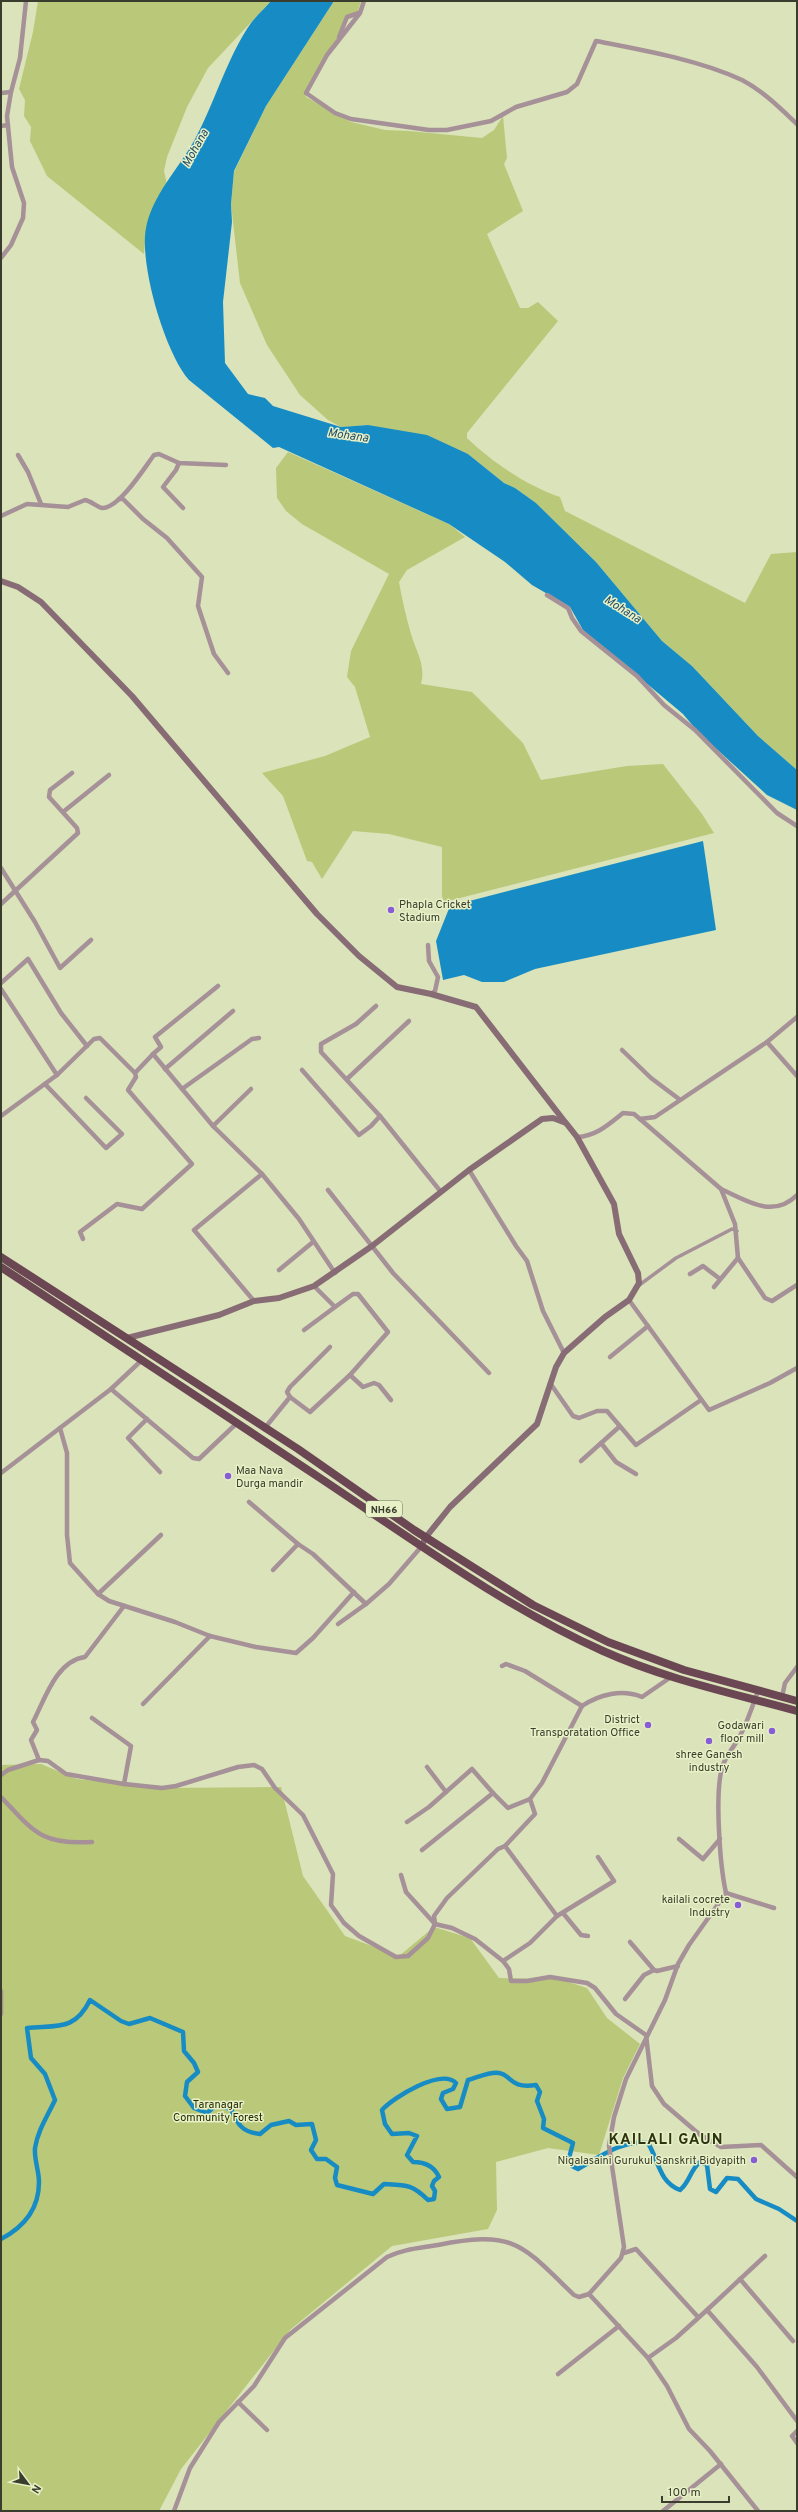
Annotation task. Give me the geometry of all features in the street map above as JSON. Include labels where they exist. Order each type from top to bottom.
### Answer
[{"type":"highway","name":"NH66","points":[[1,1257],[264,1429],[298,1449],[426,1537],[533,1604],[608,1642],[684,1670],[797,1701]]},
{"type":"highway","name":"NH66","points":[[1,1267],[143,1359],[421,1547],[543,1621],[604,1652],[671,1677],[797,1711]]},
{"type":"main road","points":[[1,581],[18,587],[41,602],[132,696],[317,914],[359,956],[397,987],[431,994],[476,1007],[483,1014],[577,1137],[614,1204],[619,1234],[640,1276],[638,1286],[629,1300],[605,1317],[564,1353],[550,1383],[536,1424],[450,1507],[426,1537],[421,1547]]},
{"type":"main road","points":[[127,1338],[219,1316],[254,1301],[279,1298],[314,1286],[335,1273],[372,1246],[469,1170],[542,1119],[553,1118],[566,1123]]},
{"type":"street","points":[[1,258],[11,245],[23,218],[24,203],[12,167],[8,125],[11,92],[20,58],[26,1]]},
{"type":"street","points":[[364,1],[360,13],[327,55],[306,93],[334,113],[367,123],[429,130],[447,130],[491,120],[516,107],[567,92],[577,84],[596,41],[667,55],[742,80],[768,97],[797,124]]},
{"type":"street","points":[[339,39],[347,18],[360,13]]},
{"type":"street","points":[[1,93],[11,92]]},
{"type":"street","points":[[1,126],[8,125]]},
{"type":"street","points":[[1,516],[27,504],[68,507],[85,500],[102,508],[110,506],[139,476],[154,456],[159,454],[179,463],[226,465]]},
{"type":"street","points":[[18,455],[28,472],[42,504]]},
{"type":"street","points":[[179,463],[176,470],[163,487],[183,508]]},
{"type":"street","points":[[118,499],[123,499],[143,519],[167,538],[202,577],[198,606],[214,654],[228,673]]},
{"type":"street","points":[[547,595],[568,608],[572,618],[581,631],[637,676],[664,705],[695,730],[777,813],[797,826]]},
{"type":"street","points":[[1,904],[78,833],[77,828],[49,797],[50,790],[72,773]]},
{"type":"street","points":[[63,812],[109,775]]},
{"type":"street","points":[[1,868],[17,890],[60,968],[91,940]]},
{"type":"street","points":[[428,945],[429,961],[438,977],[435,991],[431,994]]},
{"type":"street","points":[[1,983],[28,959],[61,1013],[87,1046]]},
{"type":"street","points":[[83,1239],[80,1232],[111,1208],[118,1204],[142,1209],[192,1164],[128,1090],[136,1077],[135,1073],[160,1046],[155,1037],[218,986]]},
{"type":"street","points":[[1,989],[57,1075]]},
{"type":"street","points":[[376,1006],[356,1024],[322,1044],[321,1052],[380,1116],[441,1192]]},
{"type":"street","points":[[165,1069],[233,1011]]},
{"type":"street","points":[[640,1119],[655,1117],[679,1099],[767,1042],[797,1017]]},
{"type":"street","points":[[347,1079],[409,1021]]},
{"type":"street","points":[[1,1116],[57,1075],[94,1039],[100,1038],[135,1073]]},
{"type":"street","points":[[182,1089],[252,1040],[259,1038]]},
{"type":"street","points":[[767,1042],[797,1076]]},
{"type":"street","points":[[622,1050],[651,1078],[679,1099]]},
{"type":"street","points":[[153,1054],[213,1126],[262,1174],[298,1219],[335,1273]]},
{"type":"street","points":[[302,1070],[359,1135],[371,1126],[380,1116]]},
{"type":"street","points":[[45,1084],[106,1148],[122,1134],[86,1098]]},
{"type":"street","points":[[213,1126],[251,1089]]},
{"type":"street","points":[[577,1137],[589,1136],[601,1131],[623,1113],[634,1114],[721,1189],[765,1208],[784,1205],[797,1195]]},
{"type":"street","points":[[469,1170],[516,1246],[527,1261],[543,1311],[564,1353]]},
{"type":"street","points":[[254,1301],[194,1230],[262,1174]]},
{"type":"street","points":[[721,1189],[734,1217],[737,1231],[738,1258],[765,1298],[772,1301],[797,1285]]},
{"type":"street","points":[[328,1190],[393,1273],[489,1373]]},
{"type":"street","points":[[638,1286],[676,1258],[732,1229],[737,1231]]},
{"type":"street","points":[[278,1270],[313,1242]]},
{"type":"street","points":[[714,1286],[738,1258]]},
{"type":"street","points":[[690,1274],[703,1266],[720,1279]]},
{"type":"street","points":[[314,1286],[335,1307]]},
{"type":"street","points":[[304,1330],[356,1293],[388,1332],[350,1375],[310,1412],[290,1397],[287,1392],[290,1387],[330,1346]]},
{"type":"street","points":[[629,1300],[709,1410],[770,1384],[797,1368]]},
{"type":"street","points":[[610,1357],[648,1326]]},
{"type":"street","points":[[1,1472],[111,1389],[143,1359]]},
{"type":"street","points":[[350,1375],[363,1387],[376,1383],[391,1400]]},
{"type":"street","points":[[550,1383],[573,1416],[579,1418],[597,1411],[607,1411],[636,1445],[701,1400]]},
{"type":"street","points":[[111,1389],[192,1458],[199,1459],[237,1423]]},
{"type":"street","points":[[264,1429],[290,1397]]},
{"type":"street","points":[[147,1419],[128,1438],[160,1472]]},
{"type":"street","points":[[580,1462],[620,1426]]},
{"type":"street","points":[[60,1428],[67,1453],[67,1535],[70,1563],[98,1594],[110,1601],[175,1622],[210,1636],[256,1647],[296,1653],[313,1638],[354,1592]]},
{"type":"street","points":[[601,1443],[616,1462],[636,1474]]},
{"type":"street","points":[[249,1502],[298,1544],[313,1554],[366,1604]]},
{"type":"street","points":[[98,1594],[161,1535]]},
{"type":"street","points":[[273,1570],[298,1544]]},
{"type":"street","points":[[338,1624],[366,1604],[389,1584],[421,1547]]},
{"type":"street","points":[[39,1760],[31,1740],[37,1730],[32,1722],[60,1671],[77,1658],[85,1657],[124,1606]]},
{"type":"street","points":[[143,1704],[210,1636]]},
{"type":"street","points":[[502,1666],[506,1664],[524,1671],[582,1706]]},
{"type":"street","points":[[782,1697],[785,1683],[797,1667]]},
{"type":"street","points":[[407,1822],[446,1792],[472,1769],[508,1808],[530,1799],[542,1783],[582,1706],[589,1701],[617,1693],[629,1692],[642,1697],[671,1677]]},
{"type":"street","points":[[624,2253],[619,2203],[609,2140],[626,2079],[665,2000],[678,1966],[689,1945],[726,1892],[721,1871],[720,1839],[722,1766],[729,1750],[741,1735],[758,1691]]},
{"type":"street","points":[[92,1718],[131,1746],[124,1784]]},
{"type":"street","points":[[1,1775],[15,1767],[39,1760],[48,1761],[66,1774],[124,1784],[162,1788],[193,1782],[238,1767],[254,1765],[262,1769],[275,1788],[303,1816],[333,1874],[331,1905],[344,1923],[359,1936],[396,1957],[408,1956],[428,1938],[435,1924],[434,1916],[447,1898],[498,1849],[505,1846],[535,1814],[530,1799]]},
{"type":"street","points":[[427,1767],[446,1792]]},
{"type":"street","points":[[422,1850],[493,1793]]},
{"type":"street","points":[[1,1797],[33,1831],[48,1840],[92,1842]]},
{"type":"street","points":[[679,1839],[703,1859],[720,1839]]},
{"type":"street","points":[[505,1846],[558,1916]]},
{"type":"street","points":[[503,1961],[530,1942],[563,1912],[614,1881],[598,1857]]},
{"type":"street","points":[[401,1875],[406,1892],[435,1924],[452,1928],[475,1939],[503,1961],[509,1969],[511,1981],[526,1981],[550,1977],[587,1983],[595,1988],[616,2014],[646,2036],[652,2086],[668,2108],[699,2134],[721,2147],[761,2145],[797,2177]]},
{"type":"street","points":[[726,1892],[774,1908]]},
{"type":"street","points":[[563,1912],[581,1935],[588,1936]]},
{"type":"street","points":[[630,1942],[654,1970]]},
{"type":"street","points":[[625,1999],[644,1975],[654,1970],[657,1971],[678,1966]]},
{"type":"street","points":[[1,1991],[1,2014]]},
{"type":"street","points":[[174,2511],[190,2468],[219,2422],[254,2386],[285,2338],[369,2270],[398,2252],[470,2239],[502,2240],[527,2251],[574,2296],[579,2297],[589,2294],[624,2253],[636,2249],[698,2318]]},
{"type":"street","points":[[648,2358],[676,2338],[765,2256]]},
{"type":"street","points":[[740,2279],[792,2341]]},
{"type":"street","points":[[589,2294],[648,2358],[667,2386],[689,2429],[721,2464],[758,2511]]},
{"type":"street","points":[[707,2310],[757,2367],[797,2421]]},
{"type":"street","points":[[558,2374],[619,2326]]},
{"type":"street","points":[[238,2402],[267,2430]]},
{"type":"street","points":[[797,2431],[792,2436],[797,2443]]},
{"type":"street","points":[[663,2511],[721,2464]]},
{"type":"green space","points":[[38,1],[271,1],[208,68],[187,107],[167,157],[164,171],[167,185],[157,202],[148,226],[144,254],[47,176],[30,141],[31,127],[24,116],[25,100],[19,89],[33,32]]},
{"type":"green space","points":[[334,1],[361,1],[358,11],[346,18],[337,40],[305,92],[306,97],[351,122],[385,130],[482,138],[494,130],[503,116],[507,158],[504,164],[523,211],[487,234],[520,308],[528,308],[538,302],[558,321],[467,433],[467,438],[487,456],[510,472],[535,487],[560,497],[565,511],[745,603],[771,554],[797,552],[797,770],[758,736],[692,666],[662,641],[596,562],[536,503],[515,488],[504,483],[468,454],[368,425],[341,427],[328,420],[300,395],[267,345],[240,283],[231,204],[234,172],[266,106]]},
{"type":"green space","points":[[288,452],[449,524],[465,537],[407,570],[399,582],[409,628],[420,658],[422,670],[421,684],[472,692],[523,743],[541,780],[627,766],[663,764],[702,814],[714,833],[444,902],[442,896],[442,847],[389,834],[353,831],[322,879],[312,862],[307,861],[283,796],[262,773],[325,756],[370,737],[355,687],[347,677],[351,651],[389,574],[302,524],[286,511],[277,498],[276,468]]},
{"type":"green space","name":"Taranagar Community Forest","points":[[41,1764],[77,1779],[164,1788],[281,1787],[303,1876],[345,1936],[399,1956],[434,1927],[470,1938],[499,1978],[559,1979],[587,1988],[607,2018],[640,2044],[623,2078],[599,2155],[548,2148],[496,2162],[497,2210],[488,2229],[392,2246],[290,2330],[181,2469],[159,2511],[1,2511],[1,2017],[3,1997],[1,1988],[1,1765]]},
{"type":"water","name":"Mohana","points":[[271,1],[334,1],[266,106],[234,171],[231,204],[232,222],[223,302],[225,363],[248,394],[265,398],[273,406],[341,427],[368,425],[427,435],[468,454],[504,483],[515,488],[536,503],[596,562],[662,641],[692,666],[758,736],[797,770],[797,810],[767,795],[699,733],[683,714],[583,630],[570,607],[532,585],[505,562],[449,524],[279,447],[273,448],[189,380],[180,367],[163,330],[150,285],[146,263],[146,228],[149,216],[166,183],[194,141],[234,51],[253,20]]},
{"type":"water","points":[[703,841],[716,930],[535,969],[504,982],[482,982],[464,975],[443,980],[436,941],[450,906]]},
{"type":"waterway","points":[[1,2239],[17,2229],[29,2216],[33,2209],[39,2182],[35,2156],[36,2141],[55,2100],[45,2074],[31,2058],[27,2028],[56,2026],[71,2022],[78,2017],[90,2000],[121,2021],[129,2024],[150,2018],[183,2032],[184,2051],[194,2063],[198,2072],[187,2082],[185,2096],[194,2108],[207,2113],[216,2105],[231,2109],[241,2127],[249,2132],[260,2134],[271,2125],[289,2121],[296,2125],[312,2124],[316,2140],[311,2150],[317,2159],[326,2159],[337,2167],[335,2178],[337,2185],[373,2194],[384,2184],[403,2185],[413,2188],[428,2200],[434,2199],[435,2191],[432,2186],[434,2181],[439,2177],[437,2173],[429,2165],[413,2162],[407,2155],[417,2136],[409,2133],[392,2134],[385,2124],[382,2110],[388,2104],[418,2086],[440,2079],[449,2079],[456,2083],[453,2089],[443,2093],[441,2099],[447,2109],[460,2107],[468,2080],[488,2074],[499,2073],[521,2085],[536,2085],[540,2092],[537,2101],[544,2119],[543,2128],[573,2143],[569,2158],[572,2166],[578,2169],[603,2154],[621,2146],[639,2142],[648,2143],[660,2170],[668,2182],[680,2190],[700,2162],[707,2165],[710,2189],[716,2192],[727,2178],[738,2179],[756,2199],[779,2209],[797,2221]]},
{"type":"place","name":"Phapla Cricket Stadium","points":[[391,910]]},
{"type":"place","name":"Maa Nava Durga mandir","points":[[228,1476]]},
{"type":"place","name":"District Transporatation Office","points":[[648,1725]]},
{"type":"place","name":"Godawari floor mill","points":[[772,1731]]},
{"type":"place","name":"shree Ganesh industry","points":[[709,1741]]},
{"type":"place","name":"kailali cocrete Industry","points":[[738,1905]]},
{"type":"place","name":"Nigalasaini Gurukul Sanskrit Bidyapith","points":[[754,2160]]},
{"type":"district","name":"KAILALI GAUN","points":[[666,2139]]}]
